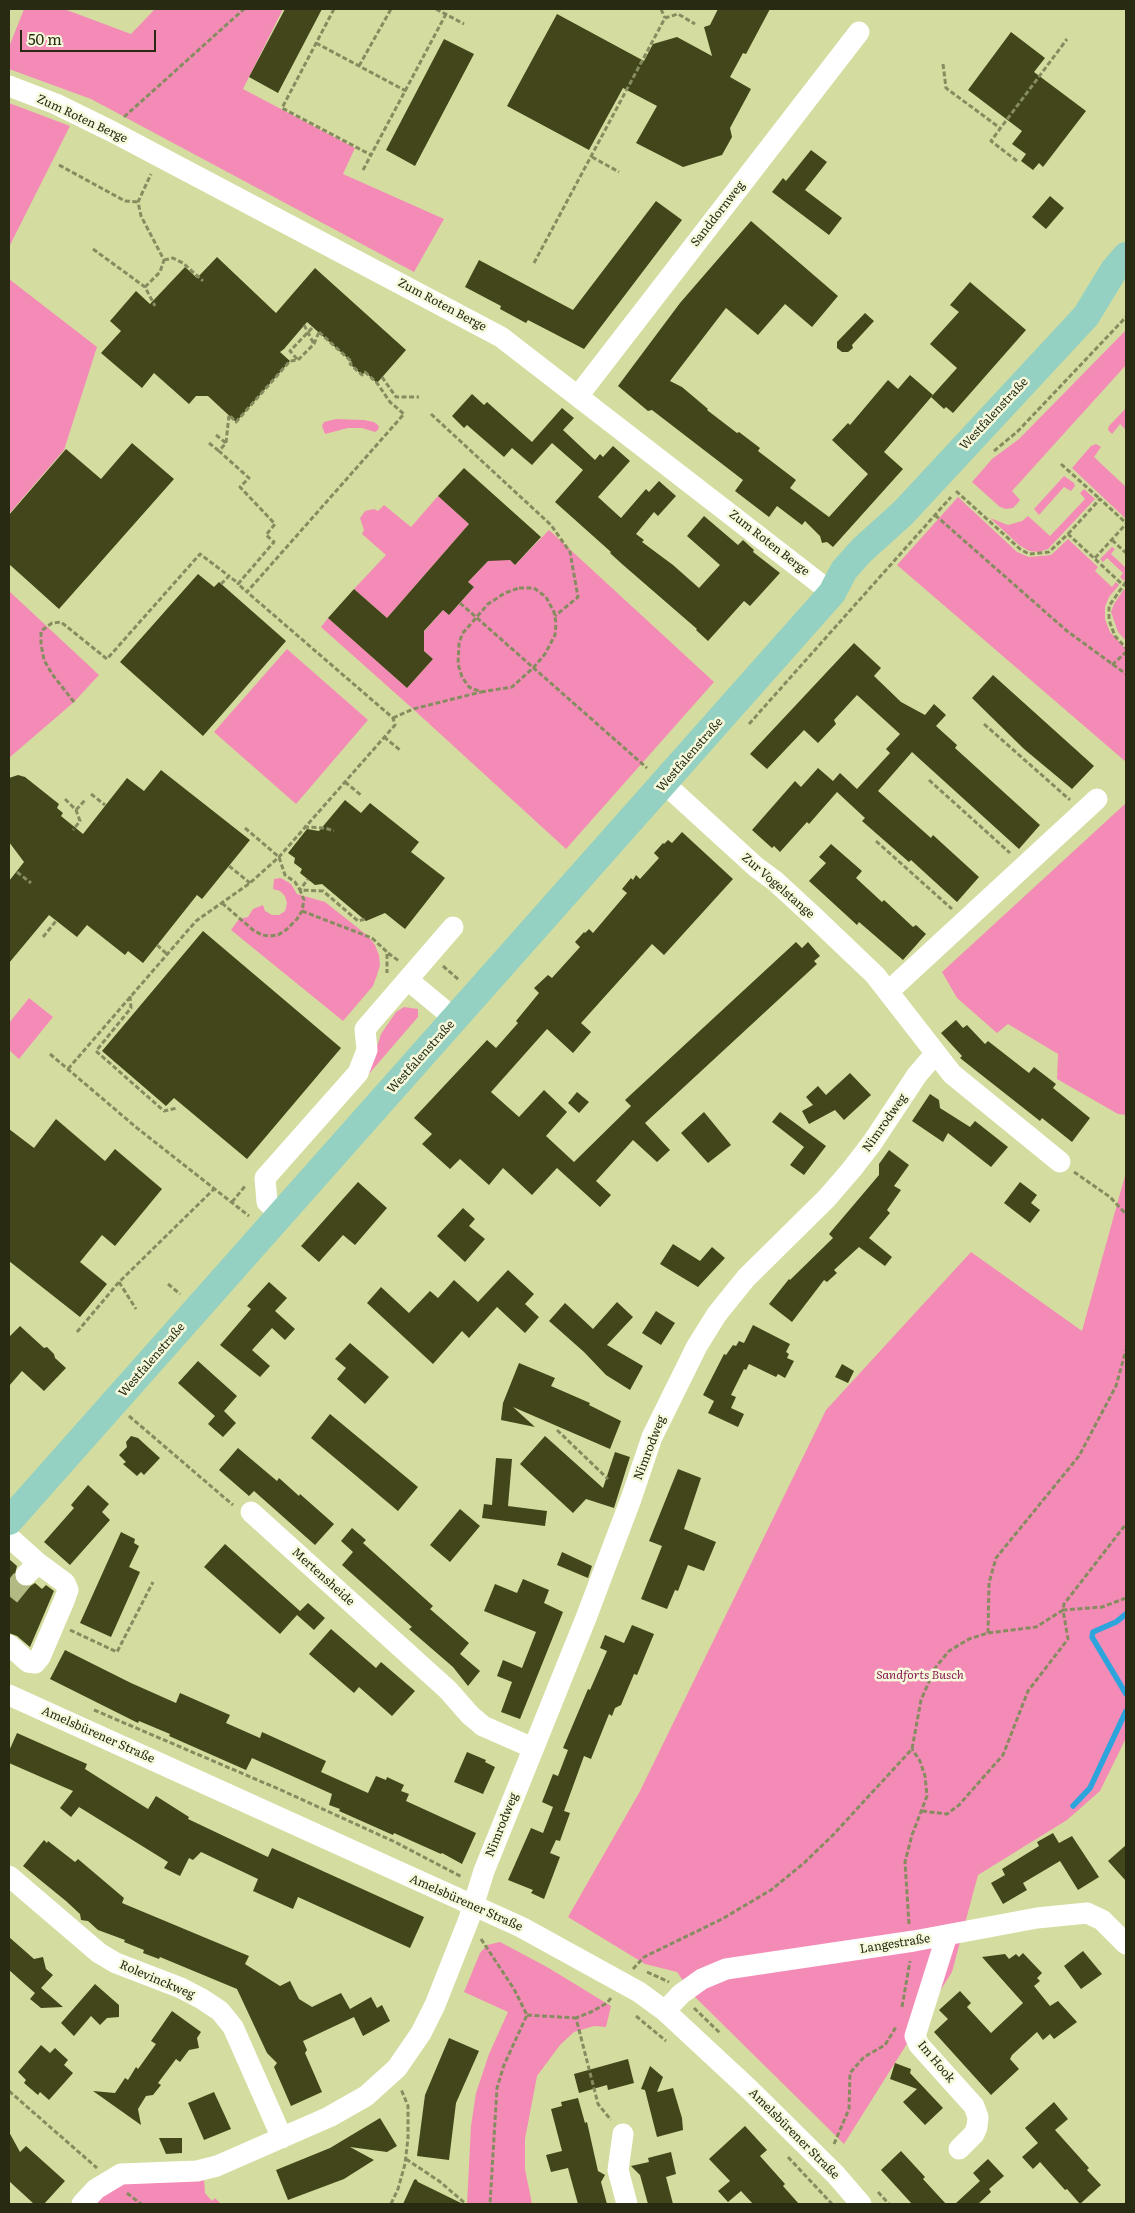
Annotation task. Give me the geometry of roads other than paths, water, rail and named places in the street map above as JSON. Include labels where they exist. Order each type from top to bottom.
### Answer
[{"type":"main road","name":"Westfalenstraße","points":[[9,1521],[832,593],[855,581],[873,559],[903,513],[1086,316],[1114,270],[1126,256]]},
{"type":"main road","name":"Westfalenstraße","points":[[1086,316],[1126,289]]},
{"type":"street","name":"Sanddornweg","points":[[578,396],[859,32]]},
{"type":"street","name":"Zum Roten Berge","points":[[9,86],[56,104],[114,132],[501,337],[832,593]]},
{"type":"street","name":"Zur Vogelstange","points":[[664,784],[756,867],[775,881],[864,964],[889,991],[952,1074],[1060,1162]]},
{"type":"street","points":[[889,991],[1090,806]]},
{"type":"street","points":[[282,1214],[267,1202],[265,1178],[358,1073],[367,1050],[365,1029],[453,927]]},
{"type":"street","points":[[408,980],[455,1019]]},
{"type":"street","name":"Nimrodweg","points":[[82,2204],[96,2189],[120,2174],[197,2171],[217,2166],[282,2138],[346,2108],[366,2096],[397,2068],[421,2033],[435,2005],[533,1748],[632,1499],[652,1437],[697,1346],[717,1314],[746,1278],[827,1198],[852,1169],[872,1143],[917,1075],[935,1054]]},
{"type":"street","name":"Mertensheide","points":[[251,1512],[448,1690],[470,1715],[483,1726],[533,1748]]},
{"type":"street","points":[[9,1537],[32,1569],[65,1583],[68,1590],[40,1657],[34,1663],[28,1662],[9,1646]]},
{"type":"street","name":"Amelsbürener Straße","points":[[9,1695],[521,1927],[618,1990],[665,2011],[749,2089],[836,2175],[861,2204]]},
{"type":"street","name":"Rolevinckweg","points":[[9,1876],[99,1953],[116,1963],[181,1988],[220,2011],[233,2027],[282,2138]]},
{"type":"street","name":"Langestraße","points":[[665,2011],[702,1978],[726,1969],[914,1941],[1037,1918],[1087,1913],[1102,1920],[1126,1944]]},
{"type":"street","name":"Im Hook","points":[[947,1935],[915,2036],[919,2045],[974,2106],[978,2117],[977,2127],[974,2134],[959,2150]]},
{"type":"street","points":[[623,2134],[618,2170],[627,2204]]},
{"type":"waterway","points":[[1126,1614],[1116,1622],[1093,1632],[1092,1637],[1126,1694]]},
{"type":"waterway","points":[[1073,1806],[1090,1788],[1126,1711]]},
{"type":"tunnel","points":[[9,1596],[26,1575]]},
{"type":"park label","name":"Sandforts Busch","points":[[920,1675]]}]
